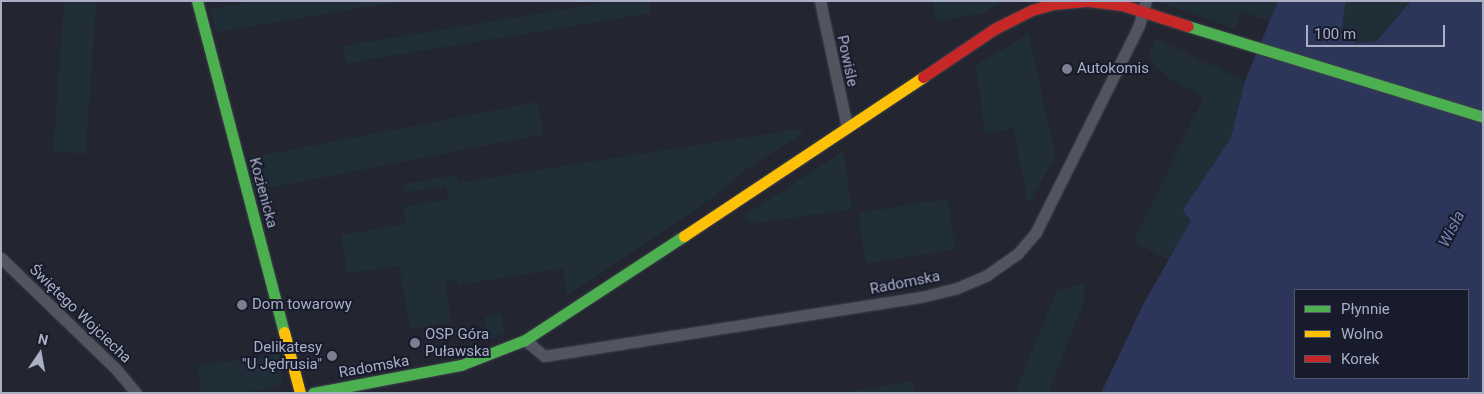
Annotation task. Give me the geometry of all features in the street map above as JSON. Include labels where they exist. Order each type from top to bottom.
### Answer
[{"type":"main road","name":"Kozienicka","points":[[197,1],[300,393]]},
{"type":"main road","name":"Radomska","points":[[315,393],[452,367],[525,340],[996,28],[1032,10],[1089,1],[1145,6],[1234,38],[1483,117]]},
{"type":"street","name":"Powiśle","points":[[820,1],[847,127]]},
{"type":"street","name":"Radomska","points":[[525,340],[544,356],[921,297],[957,288],[987,275],[1018,253],[1036,232],[1145,6]]},
{"type":"street","name":"Świętego Wojciecha","points":[[1,258],[116,369],[136,393]]},
{"type":"shaded area","points":[[64,1],[96,3],[85,154],[53,152]]},
{"type":"shaded area","points":[[259,1],[403,1],[216,32],[210,9]]},
{"type":"shaded area","points":[[616,1],[649,1],[651,13],[346,63],[343,46]]},
{"type":"shaded area","points":[[945,1],[1002,1],[984,13],[936,21],[933,3]]},
{"type":"shaded area","points":[[1156,1],[1278,1],[1269,21],[1240,11],[1235,29]]},
{"type":"shaded area","points":[[1346,1],[1411,1],[1377,41],[1356,43],[1341,33]]},
{"type":"shaded area","points":[[1029,34],[1055,156],[1028,205],[1014,128],[985,133],[976,65]]},
{"type":"shaded area","points":[[1155,38],[1245,81],[1231,138],[1183,210],[1191,221],[1169,260],[1133,242],[1204,97],[1169,78],[1148,58]]},
{"type":"shaded area","points":[[537,102],[543,134],[254,191],[247,158]]},
{"type":"shaded area","points":[[805,128],[798,137],[752,165],[702,205],[567,295],[563,268],[458,285],[457,280],[445,282],[451,322],[410,329],[399,266],[347,273],[341,235],[406,224],[404,207],[448,199],[446,186],[405,192],[404,184],[456,175],[458,183]]},
{"type":"shaded area","points":[[843,151],[852,209],[750,224],[744,216]]},
{"type":"shaded area","points":[[947,199],[955,249],[866,263],[858,213]]},
{"type":"shaded area","points":[[1084,284],[1084,301],[1048,393],[1015,393],[1057,291]]},
{"type":"shaded area","points":[[501,314],[505,333],[489,340],[485,317]]},
{"type":"shaded area","points":[[280,354],[282,381],[278,386],[242,393],[201,393],[198,366]]},
{"type":"shaded area","points":[[913,381],[915,393],[843,393]]},
{"type":"water","name":"Wisła","points":[[1278,1],[1346,1],[1341,33],[1357,43],[1377,41],[1411,1],[1483,1],[1483,393],[1101,393],[1144,303],[1191,221],[1183,210],[1231,138],[1245,81]]},
{"type":"traffic: fast","points":[[197,1],[284,332]]},
{"type":"traffic: fast","points":[[1188,26],[1483,117]]},
{"type":"traffic: fast","points":[[313,393],[461,365],[525,340],[684,236]]},
{"type":"traffic: slow","points":[[684,236],[923,77]]},
{"type":"traffic: slow","points":[[284,332],[300,393]]},
{"type":"traffic: jam","points":[[923,77],[996,28],[1032,10],[1053,4],[1089,1],[1122,5],[1188,26]]},
{"type":"place","name":"Autokomis","points":[[1067,69]]},
{"type":"place","name":"Dom towarowy","points":[[242,305]]},
{"type":"place","name":"OSP Góra Puławska","points":[[415,343]]},
{"type":"place","name":"Delikatesy \"U Jędrusia\"","points":[[332,356]]}]
